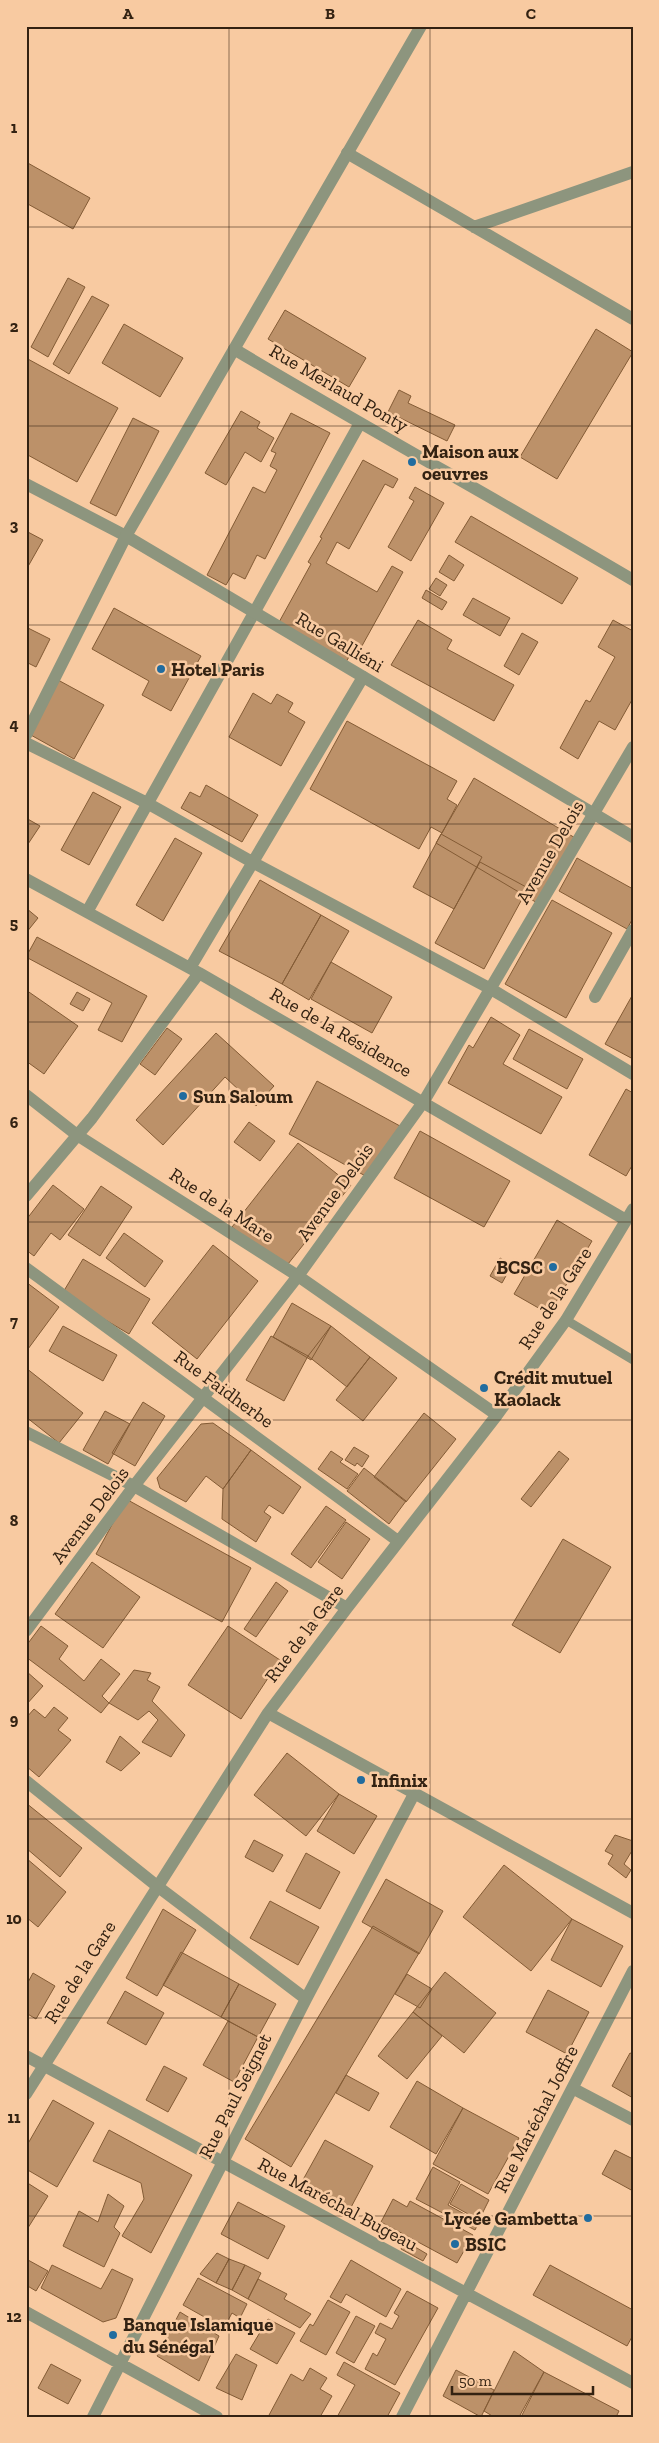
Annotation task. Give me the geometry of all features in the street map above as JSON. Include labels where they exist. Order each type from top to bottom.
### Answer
[{"type":"street","points":[[26,735],[126,536],[421,26]]},
{"type":"street","points":[[347,153],[633,320]]},
{"type":"street","points":[[474,227],[633,172]]},
{"type":"street","name":"Rue Merlaud Ponty","points":[[234,349],[360,423],[472,485],[633,580]]},
{"type":"street","points":[[87,912],[146,803],[360,423]]},
{"type":"street","name":"Rue Galliéni","points":[[26,484],[126,536],[633,836]]},
{"type":"street","points":[[26,1196],[92,1118],[195,970],[254,863],[363,676]]},
{"type":"street","points":[[26,743],[146,803],[254,863],[491,989],[633,1074]]},
{"type":"street","name":"Avenue Delois","points":[[26,1631],[134,1486],[205,1398],[298,1276],[424,1101],[633,747]]},
{"type":"street","name":"Rue de la Résidence","points":[[26,880],[195,970],[631,1217]]},
{"type":"street","points":[[595,997],[633,930]]},
{"type":"street","name":"Rue de la Mare","points":[[26,1095],[77,1135],[298,1276],[497,1415]]},
{"type":"street","name":"Rue de la Gare","points":[[26,2094],[268,1713],[398,1541],[497,1415],[566,1320],[631,1217]]},
{"type":"street","name":"Rue Faidherbe","points":[[26,1268],[398,1541]]},
{"type":"street","points":[[26,1432],[134,1486],[347,1608]]},
{"type":"street","points":[[268,1713],[633,1913]]},
{"type":"street","points":[[26,1781],[157,1886],[306,1998]]},
{"type":"street","name":"Rue Paul Seignet","points":[[93,2417],[306,1998],[414,1794]]},
{"type":"street","name":"Rue Maréchal Joffre","points":[[402,2417],[574,2089],[633,1972]]},
{"type":"street","name":"Rue Maréchal Bugeau","points":[[26,2056],[223,2164],[633,2383]]},
{"type":"street","points":[[574,2089],[633,2120]]},
{"type":"street","points":[[26,2312],[217,2417]]},
{"type":"lane","points":[[566,1320],[633,1360]]},
{"type":"building","points":[[26,162],[90,198],[73,229],[26,203]]},
{"type":"building","points":[[68,278],[85,287],[48,357],[31,347]]},
{"type":"building","points":[[92,296],[109,305],[69,374],[53,364]]},
{"type":"building","points":[[285,310],[366,358],[349,387],[268,339]]},
{"type":"building","points":[[124,324],[183,358],[160,397],[102,363]]},
{"type":"building","points":[[596,329],[633,352],[557,479],[520,457]]},
{"type":"building","points":[[26,358],[118,408],[77,482],[26,454]]},
{"type":"building","points":[[399,390],[411,396],[408,403],[455,425],[447,441],[388,412]]},
{"type":"building","points":[[241,411],[260,422],[257,428],[274,438],[261,462],[245,452],[226,485],[205,473]]},
{"type":"building","points":[[291,413],[330,433],[265,559],[257,555],[245,579],[233,573],[226,585],[207,575],[253,487],[265,493],[277,470],[270,466],[276,453],[271,451]]},
{"type":"building","points":[[133,418],[159,431],[116,516],[90,503]]},
{"type":"building","points":[[363,460],[398,479],[393,488],[385,484],[349,549],[337,542],[326,563],[377,592],[392,566],[403,572],[358,653],[353,650],[346,662],[278,624],[311,564],[308,562],[322,538],[320,537]]},
{"type":"building","points":[[415,487],[444,503],[411,561],[388,547],[414,501],[409,498]]},
{"type":"building","points":[[471,516],[578,578],[562,604],[455,542]]},
{"type":"building","points":[[26,531],[43,540],[26,570]]},
{"type":"building","points":[[449,555],[464,565],[454,581],[439,572]]},
{"type":"building","points":[[436,578],[447,585],[440,596],[429,589]]},
{"type":"building","points":[[426,590],[447,602],[442,610],[422,598]]},
{"type":"building","points":[[473,598],[510,618],[500,636],[463,615]]},
{"type":"building","name":"Hotel Paris","points":[[114,608],[201,656],[171,711],[142,695],[149,681],[92,649]]},
{"type":"building","points":[[418,620],[452,640],[447,649],[514,685],[494,721],[391,665]]},
{"type":"building","points":[[613,620],[633,631],[633,698],[615,730],[599,721],[578,759],[560,748],[586,700],[590,702],[615,657],[598,647]]},
{"type":"building","points":[[26,627],[50,639],[36,667],[26,662]]},
{"type":"building","points":[[522,633],[538,642],[519,675],[504,666]]},
{"type":"building","points":[[58,680],[104,705],[74,759],[29,734]]},
{"type":"building","points":[[253,693],[271,704],[277,694],[293,703],[288,712],[305,722],[281,766],[229,737]]},
{"type":"building","points":[[347,721],[457,781],[447,799],[457,805],[442,833],[431,827],[419,849],[310,789]]},
{"type":"building","points":[[474,778],[577,839],[539,904],[436,843]]},
{"type":"building","points":[[206,785],[258,815],[242,842],[181,808],[190,792],[200,797]]},
{"type":"building","points":[[93,792],[121,807],[89,865],[61,850]]},
{"type":"building","points":[[26,818],[40,826],[28,844],[26,843]]},
{"type":"building","points":[[441,834],[482,857],[454,909],[413,887]]},
{"type":"building","points":[[175,838],[202,853],[163,921],[136,905]]},
{"type":"building","points":[[577,858],[633,889],[633,918],[627,929],[559,891]]},
{"type":"building","points":[[480,862],[528,888],[484,969],[435,943]]},
{"type":"building","points":[[260,880],[321,915],[282,984],[219,951]]},
{"type":"building","points":[[552,900],[612,933],[566,1018],[505,984]]},
{"type":"building","points":[[26,908],[38,918],[26,933]]},
{"type":"building","points":[[321,915],[349,931],[309,1000],[282,984]]},
{"type":"building","points":[[37,937],[147,996],[122,1042],[98,1030],[112,1003],[26,957]]},
{"type":"building","points":[[331,962],[392,997],[372,1033],[311,999]]},
{"type":"building","points":[[26,990],[78,1026],[44,1074],[26,1061]]},
{"type":"building","points":[[77,992],[90,999],[83,1011],[70,1004]]},
{"type":"building","points":[[633,994],[633,1059],[605,1044]]},
{"type":"building","points":[[491,1017],[520,1035],[503,1064],[562,1097],[541,1134],[448,1083],[469,1045],[473,1048]]},
{"type":"building","points":[[167,1028],[182,1039],[155,1075],[140,1064]]},
{"type":"building","points":[[529,1029],[583,1059],[567,1089],[513,1059]]},
{"type":"building","name":"Sun Saloum","points":[[216,1033],[274,1086],[256,1106],[225,1077],[163,1145],[136,1120]]},
{"type":"building","points":[[317,1081],[400,1126],[371,1179],[289,1134]]},
{"type":"building","points":[[626,1089],[633,1093],[633,1164],[626,1176],[589,1155]]},
{"type":"building","points":[[249,1122],[275,1141],[260,1161],[234,1142]]},
{"type":"building","points":[[420,1131],[510,1181],[484,1227],[394,1178]]},
{"type":"building","points":[[298,1143],[351,1185],[284,1269],[232,1227]]},
{"type":"building","points":[[53,1185],[84,1209],[60,1240],[51,1233],[34,1256],[26,1250],[26,1220]]},
{"type":"building","points":[[101,1186],[132,1207],[100,1256],[68,1235]]},
{"type":"building","name":"BCSC","points":[[557,1220],[592,1241],[549,1314],[514,1294]]},
{"type":"building","points":[[124,1233],[163,1261],[145,1287],[106,1258]]},
{"type":"building","points":[[213,1245],[258,1281],[197,1359],[152,1323]]},
{"type":"building","points":[[500,1258],[512,1265],[502,1283],[490,1276]]},
{"type":"building","points":[[83,1259],[150,1299],[129,1334],[62,1294]]},
{"type":"building","points":[[26,1282],[59,1307],[28,1349],[26,1347]]},
{"type":"building","points":[[292,1303],[331,1326],[311,1360],[273,1337]]},
{"type":"building","points":[[63,1326],[117,1355],[103,1381],[49,1351]]},
{"type":"building","points":[[331,1326],[370,1357],[347,1387],[308,1356]]},
{"type":"building","points":[[271,1336],[308,1356],[284,1401],[246,1380]]},
{"type":"building","points":[[370,1357],[397,1378],[363,1421],[336,1400]]},
{"type":"building","points":[[26,1368],[83,1413],[59,1443],[26,1417]]},
{"type":"building","points":[[143,1402],[165,1416],[135,1466],[112,1453]]},
{"type":"building","points":[[105,1411],[130,1424],[108,1464],[83,1450]]},
{"type":"building","points":[[424,1413],[456,1439],[406,1502],[374,1477]]},
{"type":"building","points":[[213,1423],[251,1450],[223,1489],[206,1476],[186,1502],[160,1488],[157,1478],[201,1424]]},
{"type":"building","points":[[354,1447],[369,1456],[362,1467],[357,1463],[355,1466],[345,1460]]},
{"type":"building","points":[[251,1450],[301,1487],[283,1514],[269,1505],[264,1512],[271,1517],[256,1542],[222,1519],[223,1489]]},
{"type":"building","points":[[331,1451],[343,1459],[340,1462],[358,1474],[347,1489],[318,1469]]},
{"type":"building","points":[[559,1451],[569,1459],[531,1507],[521,1499]]},
{"type":"building","points":[[364,1468],[406,1501],[389,1524],[347,1491]]},
{"type":"building","points":[[126,1499],[251,1568],[222,1622],[96,1554]]},
{"type":"building","points":[[326,1506],[346,1520],[311,1568],[291,1554]]},
{"type":"building","points":[[346,1522],[370,1539],[342,1579],[318,1562]]},
{"type":"building","points":[[563,1539],[611,1567],[560,1653],[512,1625]]},
{"type":"building","points":[[92,1562],[140,1597],[103,1648],[55,1614]]},
{"type":"building","points":[[276,1582],[288,1591],[256,1637],[244,1629]]},
{"type":"building","points":[[41,1626],[68,1646],[59,1659],[84,1681],[101,1659],[120,1674],[102,1696],[109,1703],[101,1713],[26,1657],[26,1646]]},
{"type":"building","points":[[228,1626],[280,1660],[241,1719],[188,1685]]},
{"type":"building","points":[[134,1670],[151,1673],[147,1680],[160,1687],[152,1701],[185,1735],[171,1757],[142,1742],[158,1720],[149,1711],[138,1720],[109,1703]]},
{"type":"building","points":[[26,1671],[43,1686],[26,1705]]},
{"type":"building","points":[[54,1707],[68,1718],[58,1730],[71,1740],[39,1777],[26,1766],[26,1718],[34,1709],[45,1718]]},
{"type":"building","points":[[120,1736],[140,1753],[121,1771],[106,1762]]},
{"type":"building","points":[[287,1753],[339,1794],[306,1836],[254,1795]]},
{"type":"building","points":[[339,1794],[377,1816],[354,1854],[317,1831]]},
{"type":"building","points":[[26,1803],[82,1848],[60,1877],[26,1848]]},
{"type":"building","points":[[615,1835],[633,1841],[633,1849],[624,1864],[631,1870],[626,1878],[608,1864],[613,1855],[605,1851]]},
{"type":"building","points":[[254,1840],[283,1855],[273,1872],[245,1857]]},
{"type":"building","points":[[306,1853],[340,1872],[320,1909],[286,1891]]},
{"type":"building","points":[[26,1858],[66,1892],[38,1927],[26,1917]]},
{"type":"building","points":[[504,1865],[572,1919],[531,1971],[463,1917]]},
{"type":"building","points":[[386,1879],[443,1911],[419,1954],[362,1922]]},
{"type":"building","points":[[270,1901],[319,1927],[298,1965],[250,1938]]},
{"type":"building","points":[[163,1909],[196,1930],[157,1996],[126,1978]]},
{"type":"building","points":[[572,1919],[623,1946],[601,1987],[551,1960]]},
{"type":"building","points":[[373,1926],[419,1953],[291,2167],[245,2139]]},
{"type":"building","points":[[181,1952],[239,1984],[221,2017],[163,1985]]},
{"type":"building","points":[[445,1972],[496,2013],[464,2053],[413,2012]]},
{"type":"building","points":[[33,1973],[55,1986],[36,2019],[26,2013],[26,1986]]},
{"type":"building","points":[[407,1974],[432,1989],[420,2008],[395,1994]]},
{"type":"building","points":[[239,1984],[276,2004],[258,2037],[221,2017]]},
{"type":"building","points":[[548,1990],[589,2012],[567,2054],[526,2032]]},
{"type":"building","points":[[125,1991],[164,2013],[146,2045],[107,2023]]},
{"type":"building","points":[[413,2012],[442,2036],[407,2079],[378,2056]]},
{"type":"building","points":[[228,2021],[258,2037],[234,2082],[203,2065]]},
{"type":"building","points":[[630,2053],[633,2054],[633,2098],[612,2086]]},
{"type":"building","points":[[164,2066],[187,2078],[168,2112],[146,2100]]},
{"type":"building","points":[[346,2075],[379,2093],[369,2111],[336,2093]]},
{"type":"building","points":[[417,2081],[463,2108],[436,2154],[390,2127]]},
{"type":"building","points":[[53,2100],[94,2123],[57,2187],[26,2169],[26,2147]]},
{"type":"building","points":[[463,2108],[519,2138],[488,2194],[433,2164]]},
{"type":"building","points":[[109,2130],[192,2175],[151,2253],[122,2236],[144,2199],[141,2183],[93,2161]]},
{"type":"building","points":[[325,2140],[373,2166],[348,2213],[299,2187]]},
{"type":"building","points":[[615,2150],[633,2159],[633,2191],[602,2174]]},
{"type":"building","points":[[433,2167],[460,2182],[448,2205],[479,2222],[475,2230],[416,2199]]},
{"type":"building","points":[[26,2182],[48,2196],[26,2231]]},
{"type":"building","points":[[461,2184],[489,2200],[479,2220],[450,2204]]},
{"type":"building","points":[[108,2194],[124,2206],[114,2227],[120,2233],[104,2267],[63,2246],[79,2211],[98,2222]]},
{"type":"building","points":[[393,2199],[407,2207],[410,2201],[473,2235],[457,2263],[381,2222]]},
{"type":"building","points":[[238,2202],[285,2226],[268,2259],[221,2234]]},
{"type":"building","points":[[405,2241],[427,2254],[423,2261],[401,2249]]},
{"type":"building","points":[[217,2253],[229,2259],[216,2283],[200,2274]]},
{"type":"building","points":[[229,2259],[245,2265],[232,2290],[216,2283]]},
{"type":"building","points":[[28,2260],[48,2271],[36,2291],[26,2285]]},
{"type":"building","points":[[351,2260],[401,2289],[386,2317],[346,2294],[341,2303],[330,2297]]},
{"type":"building","points":[[52,2265],[101,2289],[112,2269],[133,2279],[116,2318],[103,2322],[41,2288]]},
{"type":"building","points":[[245,2265],[261,2273],[248,2299],[232,2290]]},
{"type":"building","points":[[550,2265],[633,2310],[633,2335],[627,2346],[533,2295]]},
{"type":"building","points":[[198,2278],[247,2304],[240,2318],[232,2313],[224,2328],[183,2305]]},
{"type":"building","points":[[258,2279],[287,2294],[284,2299],[311,2314],[300,2328],[248,2299]]},
{"type":"building","points":[[407,2291],[438,2308],[395,2385],[365,2369],[373,2353],[377,2356],[386,2339],[375,2333],[380,2323],[392,2329],[399,2316],[394,2313]]},
{"type":"building","points":[[328,2300],[350,2312],[326,2355],[300,2341],[310,2324],[313,2326]]},
{"type":"building","points":[[180,2312],[219,2336],[199,2381],[157,2356]]},
{"type":"building","points":[[356,2316],[375,2326],[354,2363],[336,2353]]},
{"type":"building","points":[[268,2319],[295,2333],[277,2364],[250,2349]]},
{"type":"building","points":[[514,2351],[544,2372],[519,2417],[494,2417],[484,2411]]},
{"type":"building","points":[[236,2354],[257,2365],[242,2400],[216,2388]]},
{"type":"building","points":[[344,2362],[400,2393],[387,2417],[337,2417],[355,2385],[337,2375]]},
{"type":"building","points":[[51,2364],[81,2380],[68,2404],[38,2388]]},
{"type":"building","points":[[310,2368],[327,2378],[320,2389],[332,2396],[320,2417],[268,2417],[291,2374],[303,2381]]},
{"type":"building","points":[[456,2370],[494,2390],[481,2417],[443,2396]]},
{"type":"building","points":[[544,2372],[619,2411],[616,2417],[521,2417]]},
{"type":"place","name":"Maison aux oeuvres","points":[[412,462]]},
{"type":"place","name":"Hotel Paris","points":[[161,669]]},
{"type":"place","name":"Sun Saloum","points":[[183,1096]]},
{"type":"place","name":"BCSC","points":[[553,1267]]},
{"type":"place","name":"Crédit mutuel Kaolack","points":[[484,1388]]},
{"type":"place","name":"Infinix","points":[[361,1780]]},
{"type":"place","name":"Lycée Gambetta","points":[[588,2218]]},
{"type":"place","name":"BSIC","points":[[455,2244]]},
{"type":"place","name":"Banque Islamique du Sénégal","points":[[113,2335]]}]
